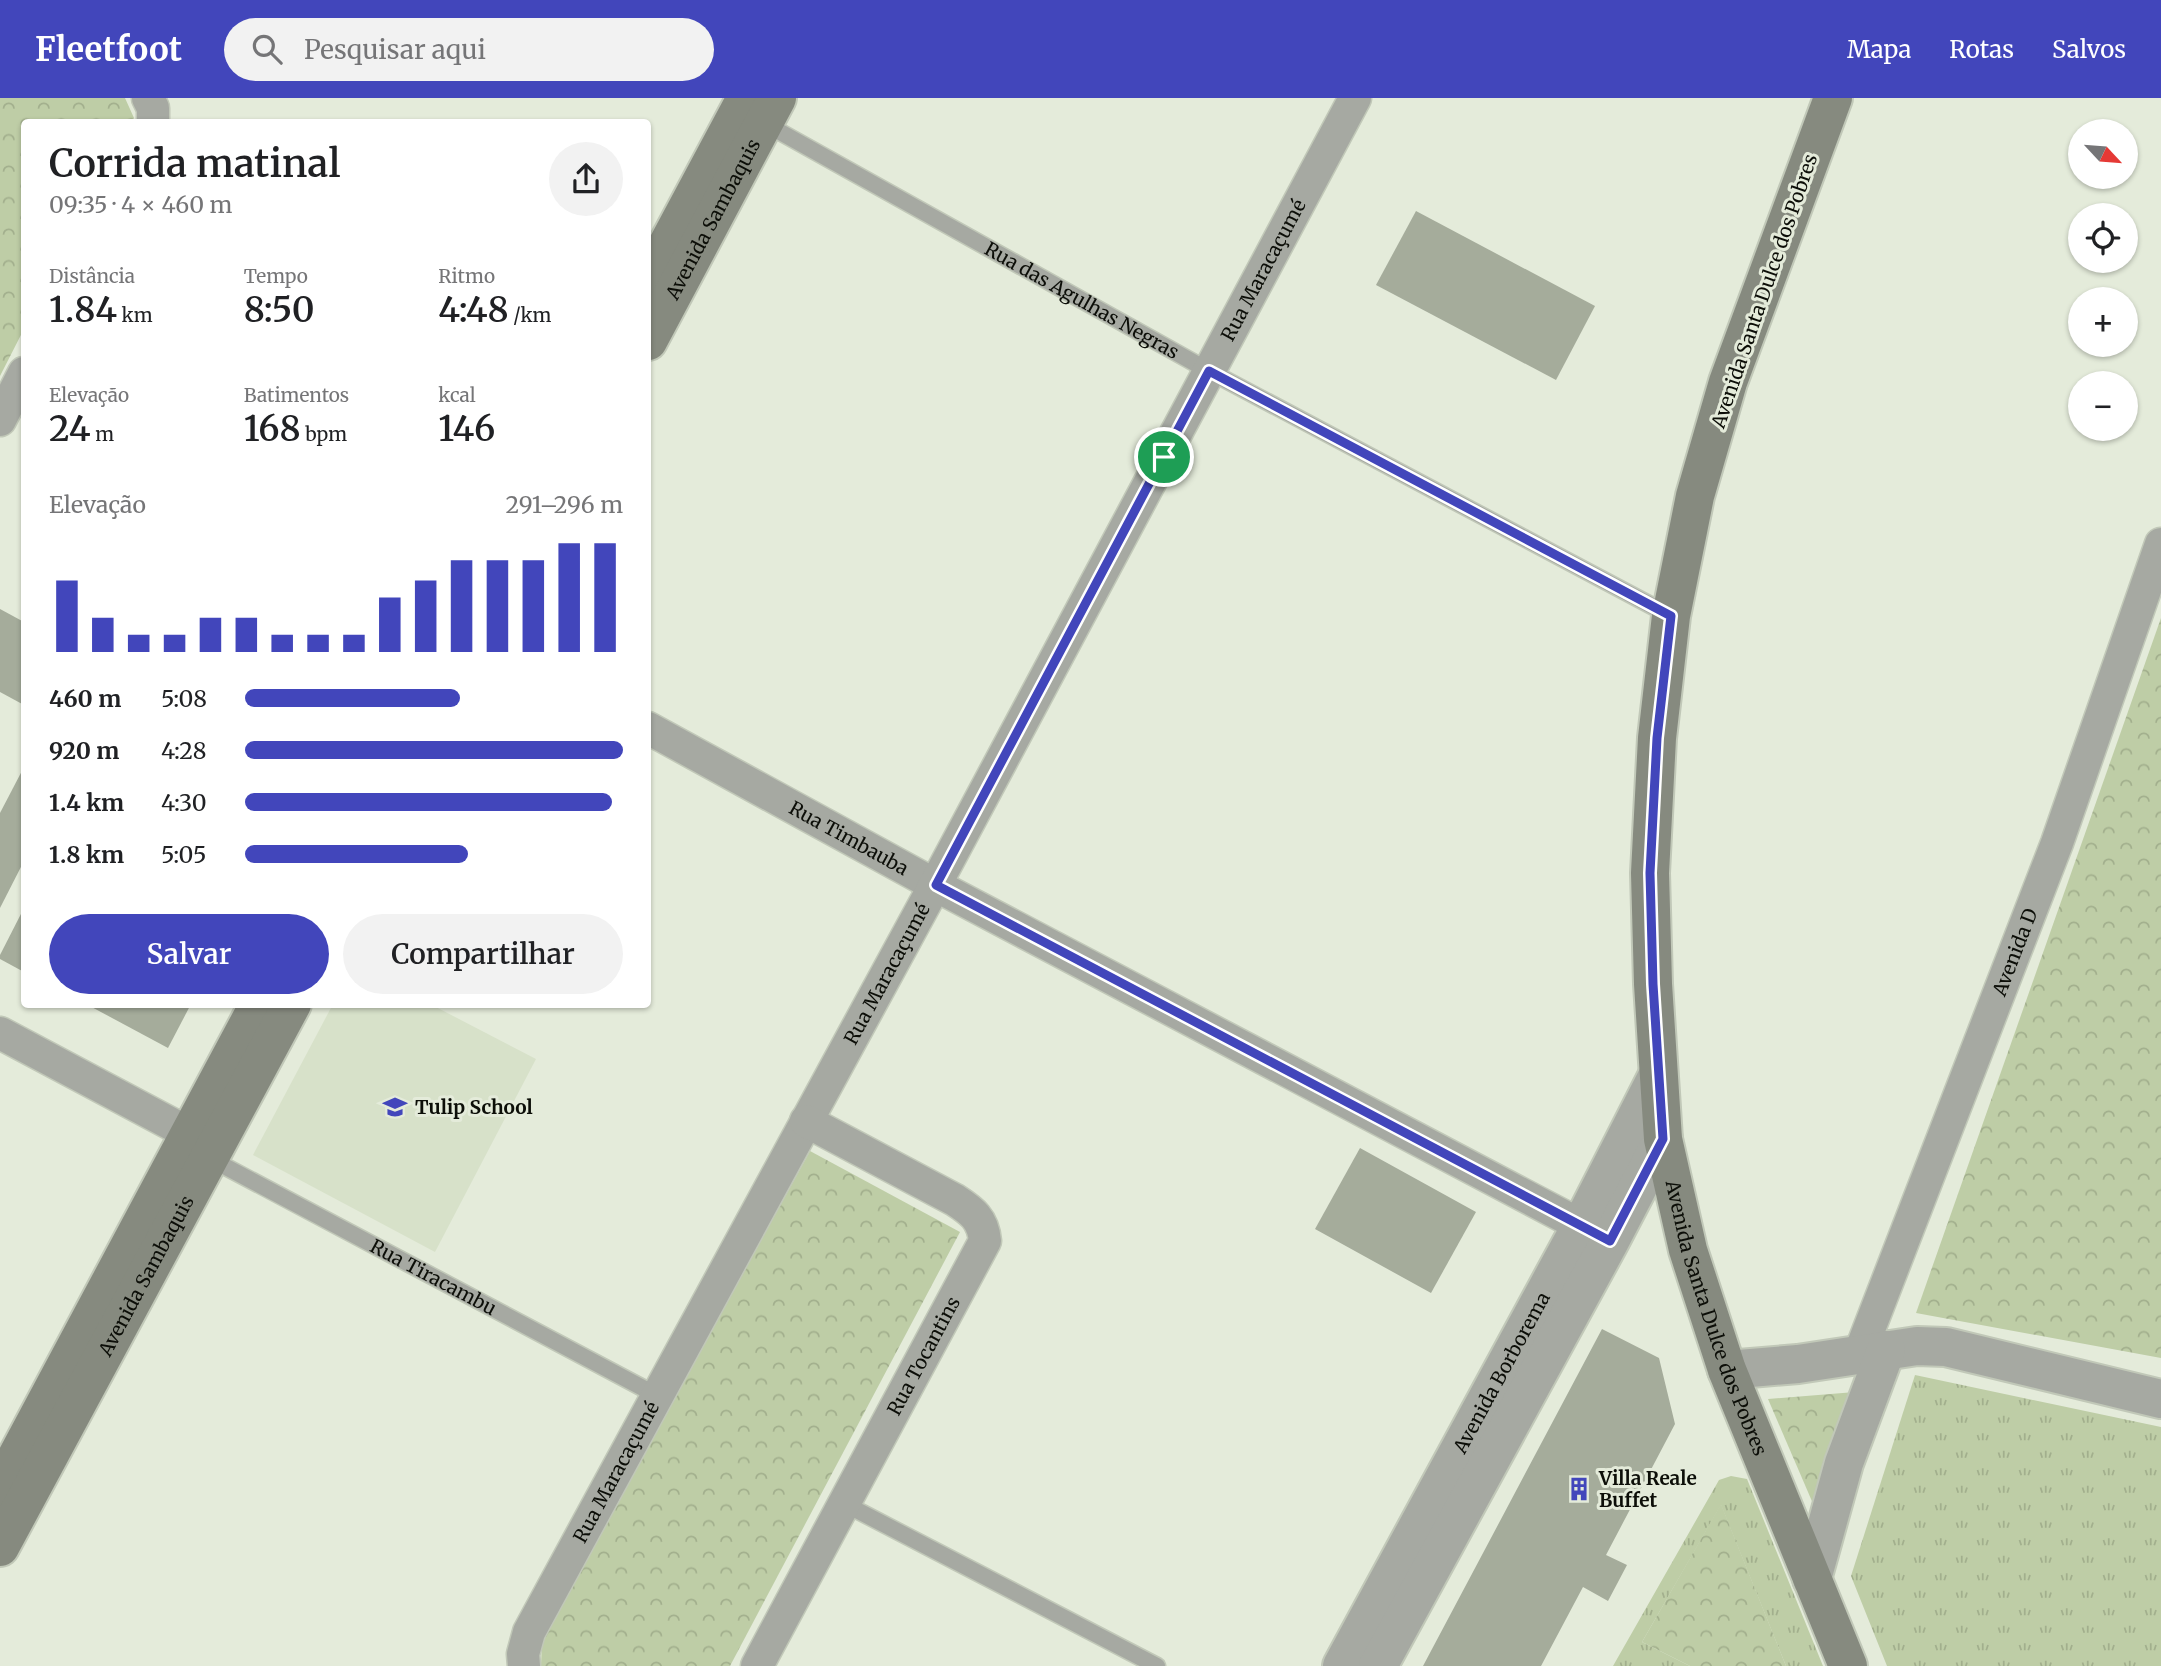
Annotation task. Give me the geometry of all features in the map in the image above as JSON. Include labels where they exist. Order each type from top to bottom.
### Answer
[{"type":"main road","name":"Avenida Santa Dulce dos Pobres","points":[[1833,98],[1728,382],[1695,496],[1671,616],[1657,738],[1650,873],[1663,1139],[1688,1250],[1727,1370],[1848,1666]]},
{"type":"main road","name":"Avenida Sambaquis","points":[[651,276],[749,105]]},
{"type":"main road","name":"Avenida Sambaquis","points":[[651,334],[749,105]]},
{"type":"main road","name":"Avenida Sambaquis","points":[[0,1547],[204,1147],[257,1008]]},
{"type":"main road","name":"Avenida Sambaquis","points":[[0,1488],[290,1008]]},
{"type":"street","points":[[148,98],[153,108],[153,119]]},
{"type":"street","name":"Rua Maracaçumé","points":[[524,1666],[523,1654],[529,1632],[936,885],[1355,98]]},
{"type":"street","points":[[0,420],[21,388]]},
{"type":"street","name":"Avenida D","points":[[1873,1352],[2057,843],[2161,544]]},
{"type":"street","name":"Rua Timbauba","points":[[651,730],[936,885],[1595,1234]]},
{"type":"street","name":"Rua Tiracambu","points":[[0,1033],[204,1147]]},
{"type":"street","name":"Avenida Borborema","points":[[1378,1666],[1595,1234],[1658,1075]]},
{"type":"street","name":"Rua Tocantins","points":[[757,1666],[985,1241],[984,1228],[975,1214],[955,1200],[806,1121]]},
{"type":"street","name":"Avenida Borborema","points":[[1342,1666],[1595,1234],[1663,1139]]},
{"type":"street","points":[[1727,1370],[1798,1364],[1917,1346],[1946,1347],[2161,1399]]},
{"type":"street","points":[[1812,1579],[1873,1352]]},
{"type":"lane","name":"Rua das Agulhas Negras","points":[[749,105],[1209,371],[1671,616]]},
{"type":"lane","name":"Rua Tiracambu","points":[[204,1147],[658,1396]]},
{"type":"lane","points":[[845,1504],[1157,1666]]},
{"type":"shaded area","name":"Tulip School","points":[[331,1008],[438,1008],[536,1059],[435,1252],[253,1155]]},
{"type":"green space","points":[[0,98],[125,98],[133,119],[21,119],[21,335],[0,376]]},
{"type":"green space","points":[[2161,618],[2161,1358],[1916,1313]]},
{"type":"green space","points":[[810,1151],[960,1232],[730,1666],[541,1666],[542,1640]]},
{"type":"green space","points":[[1915,1375],[2161,1427],[2161,1666],[1887,1666],[1851,1576]]},
{"type":"green space","points":[[1855,1392],[1814,1506],[1768,1399]]},
{"type":"green space","points":[[1731,1476],[1747,1479],[1823,1666],[1786,1666],[1721,1505],[1642,1642],[1690,1666],[1613,1666],[1719,1480]]},
{"type":"green space","points":[[1721,1504],[1786,1666],[1690,1666],[1642,1642]]},
{"type":"building","points":[[1416,211],[1595,306],[1556,380],[1376,285]]},
{"type":"building","points":[[0,609],[21,620],[21,703],[0,692]]},
{"type":"building","points":[[21,773],[21,867],[0,908],[0,813]]},
{"type":"building","points":[[21,914],[21,970],[0,959]]},
{"type":"building","points":[[93,1008],[189,1008],[168,1048]]},
{"type":"building","points":[[1360,1148],[1476,1212],[1431,1293],[1315,1229]]},
{"type":"building","name":"Villa Reale Buffet","points":[[1602,1329],[1659,1358],[1675,1424],[1606,1555],[1627,1565],[1608,1601],[1583,1587],[1541,1666],[1423,1666]]},
{"type":"place","name":"Tulip School","points":[[395,1107]]},
{"type":"place","name":"Villa Reale Buffet","points":[[1579,1489]]},
{"type":"route","points":[[1209,371],[1671,616],[1657,738],[1650,873],[1653,984],[1663,1139],[1610,1241],[936,885],[1164,457],[1209,371]]}]
